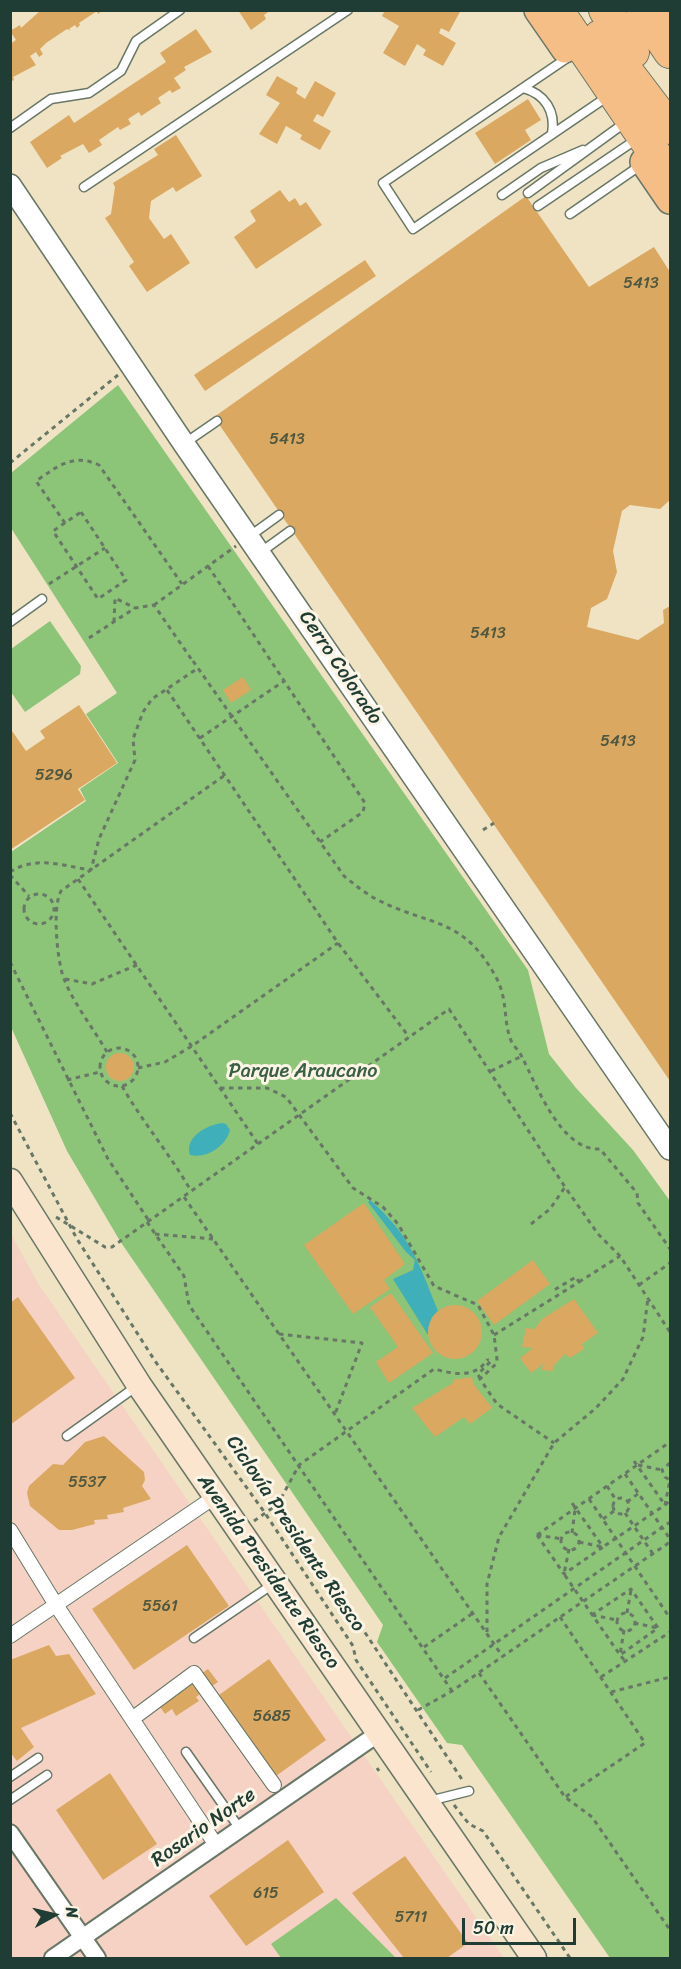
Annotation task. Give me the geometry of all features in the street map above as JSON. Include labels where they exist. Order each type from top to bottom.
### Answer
[{"type":"highway","points":[[557,10],[641,152]]},
{"type":"highway","points":[[584,10],[609,50],[670,128]]},
{"type":"highway","points":[[605,10],[670,106]]},
{"type":"highway","points":[[642,10],[670,52]]},
{"type":"main road","points":[[538,10],[601,101],[641,152],[670,200]]},
{"type":"main road","name":"Avenida Presidente Riesco","points":[[10,1181],[139,1385],[379,1733],[436,1799],[529,1957]]},
{"type":"street","name":"Cerro Colorado","points":[[10,185],[184,444],[670,1149]]},
{"type":"street","points":[[10,1636],[216,1496]]},
{"type":"street","points":[[10,1530],[56,1605],[216,1845]]},
{"type":"street","points":[[132,1719],[194,1673],[274,1785]]},
{"type":"street","name":"Rosario Norte","points":[[53,1959],[379,1733]]},
{"type":"street","points":[[10,1833],[97,1959]]},
{"type":"lane","points":[[10,128],[51,99],[89,93],[113,77],[121,71],[136,40],[180,10]]},
{"type":"lane","points":[[84,187],[348,10]]},
{"type":"lane","points":[[570,56],[383,183],[413,229],[601,101]]},
{"type":"lane","points":[[522,88],[537,94],[548,105],[553,119],[552,134]]},
{"type":"lane","points":[[502,195],[541,168],[589,148],[641,152]]},
{"type":"lane","points":[[528,193],[589,148]]},
{"type":"lane","points":[[538,206],[641,152]]},
{"type":"lane","points":[[570,214],[641,152]]},
{"type":"lane","points":[[184,444],[217,421]]},
{"type":"lane","points":[[255,544],[279,515]]},
{"type":"lane","points":[[255,544],[290,531]]},
{"type":"lane","points":[[10,622],[42,599]]},
{"type":"lane","points":[[67,1436],[139,1385]]},
{"type":"lane","points":[[194,1638],[275,1582]]},
{"type":"lane","points":[[186,1752],[240,1829]]},
{"type":"lane","points":[[10,1777],[38,1758]]},
{"type":"lane","points":[[10,1800],[47,1775]]},
{"type":"lane","points":[[436,1799],[470,1791]]},
{"type":"path","points":[[10,463],[131,365]]},
{"type":"path","points":[[65,523],[36,481],[69,460],[82,459],[99,465],[182,585]]},
{"type":"path","points":[[81,512],[105,548],[126,580],[98,599],[53,531],[81,512]]},
{"type":"path","points":[[89,638],[135,608],[154,605],[208,567],[255,544]]},
{"type":"path","points":[[49,584],[105,548]]},
{"type":"path","points":[[208,567],[366,806],[363,812],[320,842]]},
{"type":"path","points":[[110,591],[115,598],[135,608]]},
{"type":"path","points":[[114,622],[115,598]]},
{"type":"path","points":[[154,605],[337,868],[364,891],[395,907],[443,923],[466,937],[487,963],[501,988],[511,1041],[522,1056],[548,1110],[584,1147],[590,1150],[600,1149],[608,1155],[637,1193],[638,1203],[670,1249]]},
{"type":"path","points":[[91,870],[99,840],[135,760],[133,739],[142,712],[152,699],[198,669],[193,661]]},
{"type":"path","points":[[200,738],[284,681]]},
{"type":"path","points":[[167,690],[338,942],[409,1037]]},
{"type":"path","points":[[29,896],[23,910],[32,923],[46,922],[54,911],[61,891],[225,775]]},
{"type":"path","points":[[483,830],[494,823]]},
{"type":"path","points":[[29,896],[10,873],[23,864],[39,862],[91,870]]},
{"type":"path","points":[[78,879],[258,1144]]},
{"type":"path","points":[[29,896],[45,894],[53,902],[64,978],[107,1052]]},
{"type":"path","points":[[138,1068],[165,1062],[192,1046],[338,942]]},
{"type":"path","points":[[10,962],[108,1159],[184,1276],[189,1305],[452,1691]]},
{"type":"path","points":[[64,978],[80,984],[92,984],[137,965]]},
{"type":"path","points":[[34,1222],[51,1214],[109,1247],[148,1222],[449,1009],[598,1234],[620,1256],[670,1332]]},
{"type":"path","points":[[119,1048],[125,1049],[135,1056],[138,1068],[133,1080],[122,1086],[111,1085],[100,1072],[100,1061],[107,1052],[119,1048]]},
{"type":"path","points":[[491,1071],[522,1056]]},
{"type":"path","points":[[67,1080],[100,1072]]},
{"type":"path","points":[[122,1086],[141,1119],[169,1153],[191,1191]]},
{"type":"path","points":[[220,1088],[267,1088],[286,1097],[353,1188],[383,1207],[398,1224],[434,1286],[476,1303],[494,1335],[497,1352],[495,1364],[480,1379]]},
{"type":"path","name":"Ciclovía Presidente Riesco","points":[[10,1113],[68,1224],[155,1360],[265,1513],[353,1646],[356,1660],[436,1799],[469,1824],[483,1831],[570,1959]]},
{"type":"path","points":[[531,1224],[550,1209],[566,1187]]},
{"type":"path","points":[[184,1196],[503,1656]]},
{"type":"path","points":[[155,1234],[213,1239]]},
{"type":"path","points":[[494,1335],[620,1256]]},
{"type":"path","points":[[639,1285],[670,1263]]},
{"type":"path","points":[[554,1290],[576,1277],[579,1282]]},
{"type":"path","points":[[488,1634],[487,1584],[496,1545],[554,1443],[596,1408],[623,1379],[643,1337],[648,1297]]},
{"type":"path","points":[[279,1334],[362,1343],[335,1414]]},
{"type":"path","points":[[240,1530],[278,1504],[298,1465],[434,1369],[466,1374],[483,1367],[488,1359],[491,1361],[478,1374],[497,1404],[554,1443]]},
{"type":"path","points":[[537,1535],[670,1443]]},
{"type":"path","points":[[634,1461],[665,1504]]},
{"type":"path","points":[[662,1470],[670,1463]]},
{"type":"path","points":[[638,1465],[662,1470]]},
{"type":"path","points":[[662,1470],[665,1478],[670,1480],[665,1504]]},
{"type":"path","points":[[418,1710],[479,1673],[670,1541],[625,1474]]},
{"type":"path","points":[[607,1486],[616,1500]]},
{"type":"path","points":[[627,1502],[639,1494]]},
{"type":"path","points":[[621,1498],[627,1502],[629,1507],[625,1513],[618,1514],[614,1511],[612,1506],[616,1500],[621,1498]]},
{"type":"path","points":[[589,1499],[670,1618]]},
{"type":"path","points":[[564,1574],[670,1500]]},
{"type":"path","points":[[572,1503],[603,1547]]},
{"type":"path","points":[[572,1533],[575,1508]]},
{"type":"path","points":[[603,1519],[614,1511]]},
{"type":"path","points":[[625,1513],[653,1554]]},
{"type":"path","points":[[445,1678],[670,1522]]},
{"type":"path","points":[[562,1539],[566,1534],[572,1533],[577,1536],[579,1542]]},
{"type":"path","points":[[537,1535],[562,1539]]},
{"type":"path","points":[[537,1535],[625,1662]]},
{"type":"path","points":[[562,1539],[564,1547],[569,1550],[574,1549],[579,1542]]},
{"type":"path","points":[[579,1542],[603,1547]]},
{"type":"path","points":[[564,1574],[569,1550]]},
{"type":"path","points":[[592,1615],[631,1589]]},
{"type":"path","points":[[627,1613],[631,1589]]},
{"type":"path","points":[[631,1589],[658,1628]]},
{"type":"path","points":[[424,1647],[473,1613]]},
{"type":"path","points":[[627,1613],[633,1617],[634,1623],[630,1629],[624,1630],[618,1626],[617,1620],[621,1615],[627,1613]]},
{"type":"path","points":[[592,1615],[617,1620]]},
{"type":"path","points":[[560,1617],[645,1743],[566,1797]]},
{"type":"path","points":[[634,1623],[658,1628]]},
{"type":"path","points":[[360,1625],[470,1791]]},
{"type":"path","points":[[620,1655],[658,1628]]},
{"type":"path","points":[[620,1655],[624,1630]]},
{"type":"path","points":[[601,1677],[670,1632]]},
{"type":"path","points":[[479,1673],[566,1797],[592,1817],[670,1930]]},
{"type":"path","points":[[611,1693],[670,1677]]},
{"type":"shaded area","points":[[10,1232],[39,1285],[504,1958],[11,1958]]},
{"type":"green space","name":"Parque Araucano","points":[[118,385],[528,970],[549,1054],[576,1088],[633,1150],[670,1201],[670,1958],[610,1958],[462,1745],[447,1743],[377,1642],[383,1625],[120,1241],[67,1151],[11,1027],[11,852],[86,801],[80,789],[118,763],[86,714],[117,693],[11,528],[11,473]]},
{"type":"green space","points":[[50,621],[81,666],[80,674],[25,712],[11,692],[11,649]]},
{"type":"green space","points":[[336,1898],[396,1958],[281,1958],[271,1944]]},
{"type":"water","points":[[226,1124],[230,1130],[220,1146],[203,1155],[190,1155],[190,1143],[198,1133],[210,1126]]},
{"type":"water","points":[[370,1200],[395,1225],[412,1251],[425,1278],[438,1311],[432,1317],[428,1335],[393,1279],[413,1270],[415,1260],[406,1252],[368,1202]]},
{"type":"building","points":[[41,10],[103,10],[98,14],[97,11],[79,23],[77,28],[75,25],[69,29],[71,31],[67,29],[46,43],[40,49],[43,54],[39,57],[36,52],[30,56],[36,65],[13,77],[14,80],[10,82],[10,44],[16,40],[10,31],[20,25],[21,28]]},
{"type":"building","points":[[238,10],[271,10],[264,15],[266,19],[251,30]]},
{"type":"building","points":[[385,10],[461,10],[449,32],[441,28],[439,33],[456,43],[443,66],[423,55],[426,50],[417,44],[405,66],[383,53],[399,26],[382,16]]},
{"type":"building","points":[[196,29],[212,52],[184,67],[186,70],[174,78],[181,88],[172,93],[170,90],[158,98],[161,103],[141,116],[139,112],[128,119],[131,124],[120,130],[118,127],[99,140],[102,145],[89,153],[83,144],[60,156],[62,158],[47,168],[30,142],[69,115],[74,123],[166,62],[160,53]]},
{"type":"building","points":[[277,76],[298,88],[296,93],[305,99],[315,81],[336,93],[323,117],[317,114],[313,121],[331,131],[320,150],[300,139],[302,135],[286,126],[277,144],[259,134],[280,103],[266,95]]},
{"type":"building","points":[[528,99],[541,120],[525,130],[531,140],[495,164],[475,133]]},
{"type":"building","points":[[176,135],[202,176],[176,192],[173,187],[151,201],[149,218],[164,239],[171,234],[190,263],[147,292],[129,266],[134,262],[105,218],[111,214],[115,187],[113,183],[158,155],[154,149]]},
{"type":"building","points":[[280,190],[289,202],[295,198],[300,206],[306,202],[322,225],[256,269],[234,237],[256,221],[250,211]]},
{"type":"building","points":[[526,196],[589,287],[654,247],[670,272],[670,500],[660,509],[630,505],[622,511],[613,551],[617,572],[607,599],[591,608],[587,627],[638,640],[664,623],[663,610],[670,606],[670,1081],[214,417]]},
{"type":"building","points":[[365,260],[376,276],[205,391],[194,375]]},
{"type":"building","points":[[243,677],[251,690],[231,703],[223,690]]},
{"type":"building","points":[[79,705],[117,763],[78,789],[85,800],[10,850],[10,728],[26,751],[45,738],[40,731]]},
{"type":"building","points":[[120,1053],[130,1057],[134,1067],[130,1077],[120,1081],[110,1077],[106,1067],[110,1057]]},
{"type":"building","points":[[364,1203],[405,1264],[384,1280],[390,1289],[353,1314],[304,1245]]},
{"type":"building","points":[[533,1260],[550,1284],[494,1325],[477,1301]]},
{"type":"building","points":[[391,1293],[433,1353],[389,1383],[376,1362],[398,1347],[370,1307]]},
{"type":"building","points":[[18,1297],[75,1378],[10,1425],[10,1303]]},
{"type":"building","points":[[574,1299],[598,1333],[582,1344],[584,1349],[570,1358],[565,1354],[553,1366],[553,1371],[542,1370],[543,1364],[531,1373],[520,1358],[533,1348],[522,1347],[526,1328],[535,1329],[542,1319]]},
{"type":"building","points":[[450,1305],[460,1305],[470,1309],[478,1317],[482,1332],[478,1347],[470,1355],[460,1359],[450,1359],[440,1355],[432,1347],[428,1337],[428,1327],[432,1317],[440,1309]]},
{"type":"building","points":[[472,1377],[473,1383],[492,1408],[470,1424],[464,1417],[435,1437],[412,1408],[453,1383],[453,1380]]},
{"type":"building","points":[[104,1436],[144,1472],[145,1480],[142,1486],[151,1499],[123,1508],[124,1512],[107,1515],[108,1519],[94,1520],[95,1524],[72,1530],[59,1530],[30,1506],[27,1493],[29,1486],[53,1464],[63,1465],[85,1442]]},
{"type":"building","points":[[187,1545],[229,1606],[134,1670],[92,1609]]},
{"type":"building","points":[[49,1645],[56,1656],[69,1654],[96,1694],[21,1728],[34,1747],[17,1761],[10,1752],[10,1660]]},
{"type":"building","points":[[269,1659],[326,1740],[276,1776],[219,1695]]},
{"type":"building","points":[[208,1669],[218,1682],[196,1697],[199,1701],[176,1716],[172,1709],[165,1714],[158,1704]]},
{"type":"building","points":[[110,1773],[157,1844],[103,1880],[56,1810]]},
{"type":"building","points":[[288,1840],[324,1892],[246,1946],[209,1896]]},
{"type":"building","points":[[405,1856],[468,1943],[447,1958],[404,1958],[352,1893]]}]
